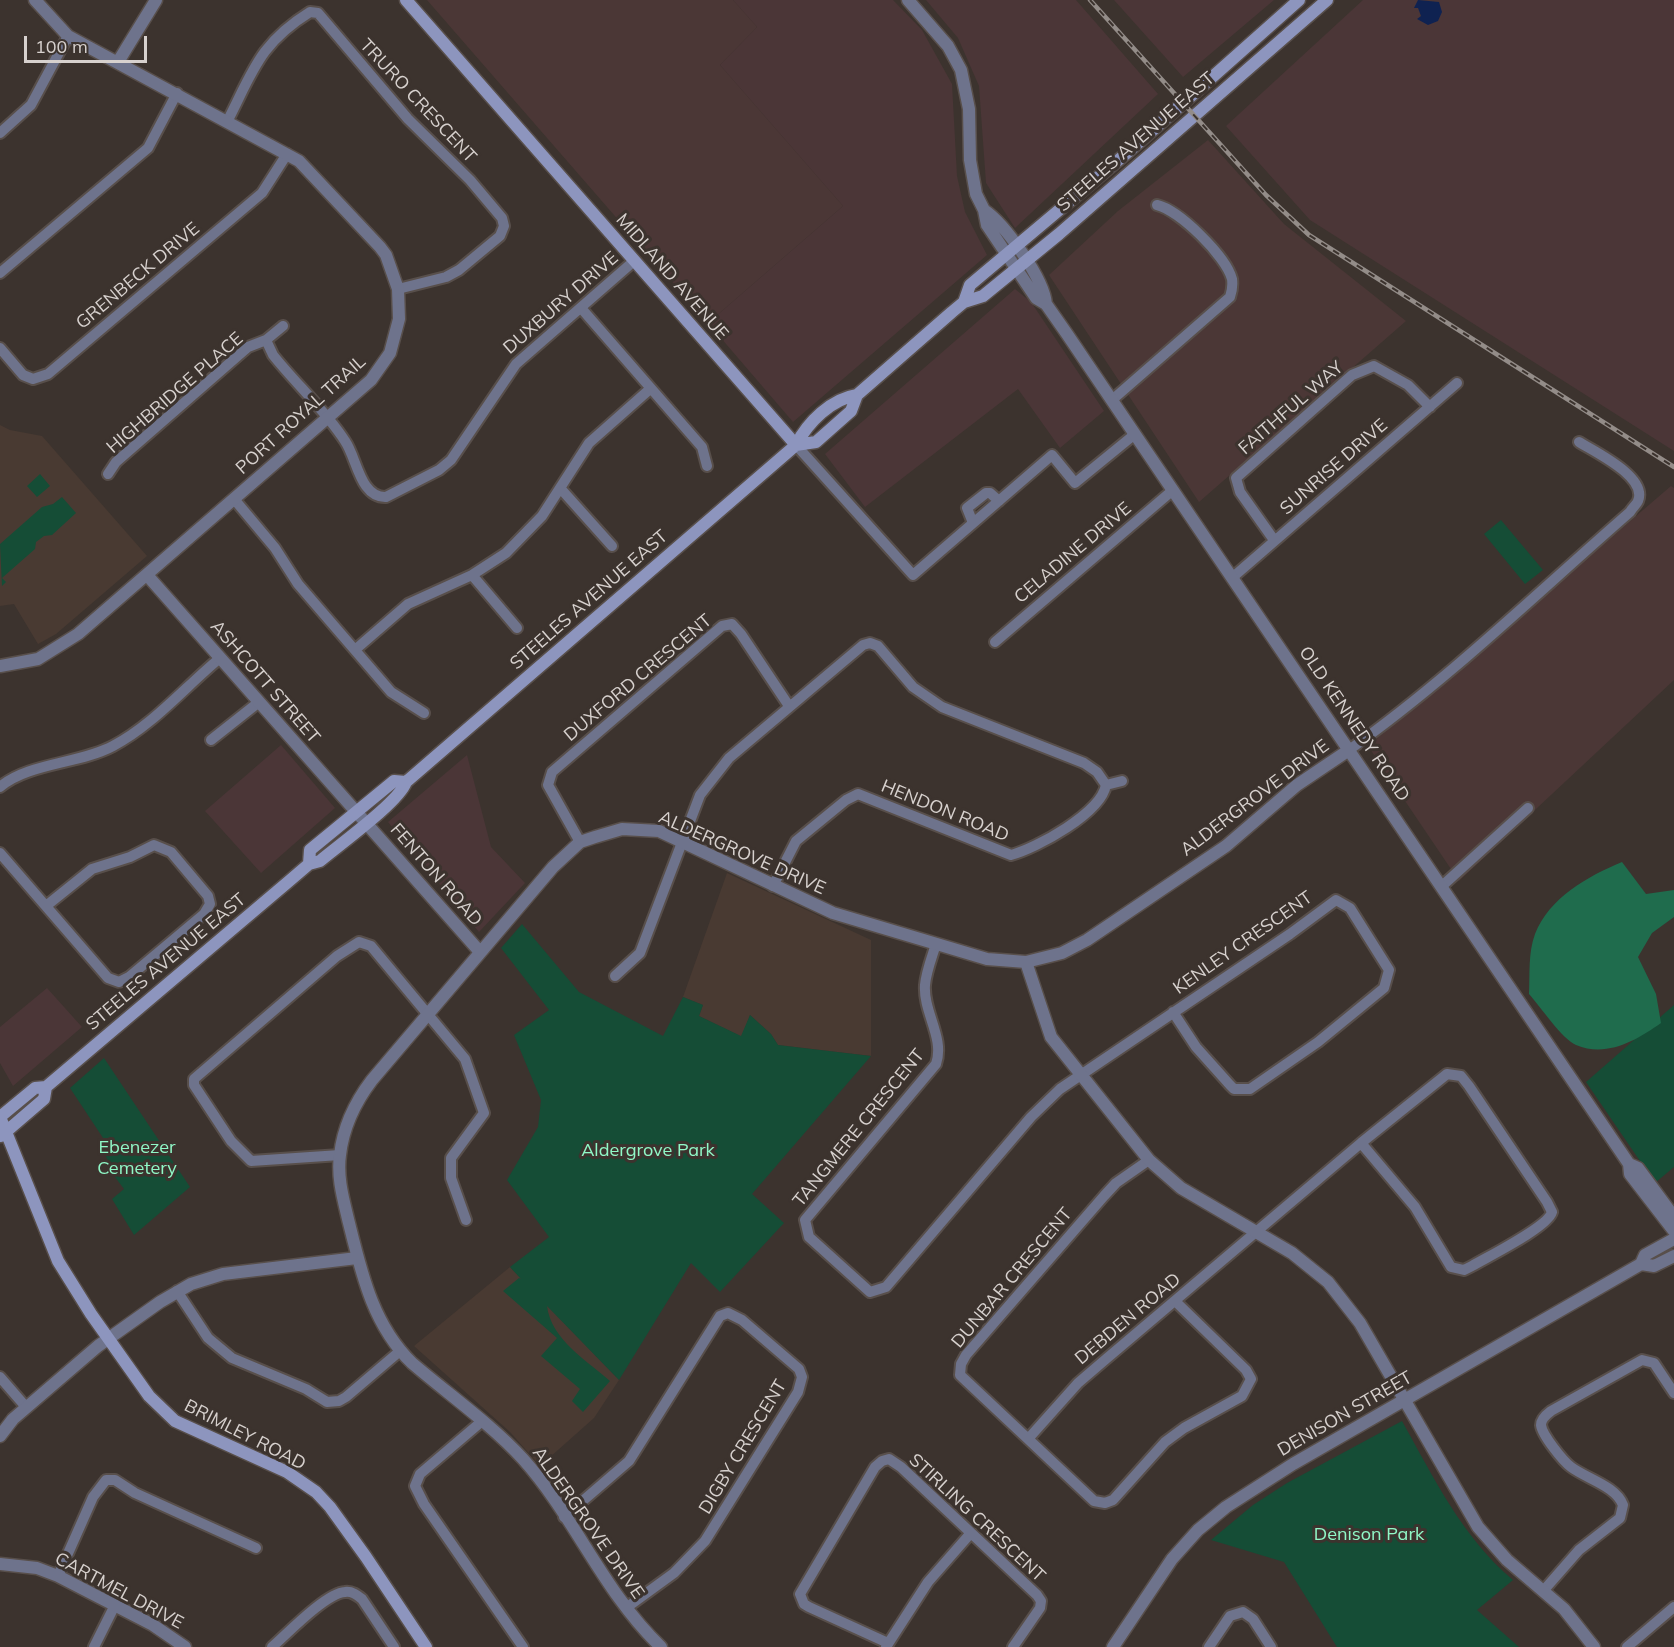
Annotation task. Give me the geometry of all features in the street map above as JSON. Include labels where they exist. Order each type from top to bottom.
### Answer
[{"type":"main road","name":"MIDLAND AVENUE","points":[[406,0],[796,445]]},
{"type":"main road","name":"STEELES AVENUE EAST","points":[[964,302],[970,285],[1012,251],[1299,0]]},
{"type":"main road","name":"STEELES AVENUE EAST","points":[[0,1117],[35,1088],[46,1087],[309,864],[320,861],[403,792],[406,782],[796,445],[816,442],[851,411],[857,395],[964,302],[983,296],[1021,265],[1327,0]]},
{"type":"main road","name":"STEELES AVENUE EAST","points":[[309,864],[310,850],[394,781],[406,782]]},
{"type":"main road","name":"STEELES AVENUE EAST","points":[[3,1134],[44,1099],[46,1087]]},
{"type":"main road","name":"BRIMLEY ROAD","points":[[0,1117],[3,1134],[58,1261],[91,1314],[149,1396],[175,1421],[287,1472],[316,1492],[342,1524],[426,1647]]},
{"type":"street","name":"PORT ROYAL TRAIL","points":[[0,666],[27,662],[53,651],[147,575],[371,380],[386,361],[398,330],[398,289],[386,255],[310,170],[287,153],[228,120],[68,36],[35,0]]},
{"type":"street","points":[[118,62],[156,0]]},
{"type":"street","name":"OLD KENNEDY ROAD","points":[[908,0],[948,46],[961,70],[969,109],[970,160],[976,194],[984,210],[998,219],[1036,298],[1046,304],[1112,400],[1629,1164],[1630,1174],[1674,1231]]},
{"type":"street","name":"TRURO CRESCENT","points":[[228,120],[263,51],[301,18],[310,12],[318,13],[408,119],[470,180],[502,218],[504,226],[500,236],[459,270],[446,277],[398,289]]},
{"type":"street","points":[[0,134],[31,105],[68,36]]},
{"type":"street","points":[[0,273],[148,148],[177,93]]},
{"type":"street","name":"GRENBECK DRIVE","points":[[0,348],[23,375],[33,379],[48,374],[262,193],[287,153]]},
{"type":"street","points":[[1112,400],[1230,297],[1233,288],[1231,277],[1219,256],[1170,208],[1157,205]]},
{"type":"street","name":"DUXBURY DRIVE","points":[[326,418],[345,441],[367,488],[377,496],[386,497],[439,470],[451,460],[510,371],[634,261]]},
{"type":"street","points":[[581,308],[702,447],[707,466]]},
{"type":"street","name":"HIGHBRIDGE PLACE","points":[[108,474],[116,462],[248,347],[266,340],[283,326]]},
{"type":"street","name":"HIGHBRIDGE PLACE","points":[[266,340],[273,355],[326,418]]},
{"type":"street","name":"FAITHFUL WAY","points":[[1274,540],[1240,492],[1236,478],[1352,375],[1374,366],[1408,385],[1430,407]]},
{"type":"street","name":"SUNRISE DRIVE","points":[[1233,578],[1457,383]]},
{"type":"street","points":[[356,649],[408,604],[472,575],[506,553],[542,516],[589,443],[650,389]]},
{"type":"street","name":"MIDLAND AVENUE","points":[[796,445],[913,575],[973,523],[967,508],[986,493],[990,493],[999,501],[1052,455],[1075,483],[1135,434]]},
{"type":"street","name":"ALDERGROVE DRIVE","points":[[661,1647],[626,1608],[522,1459],[400,1351],[383,1327],[369,1297],[342,1194],[340,1155],[349,1120],[360,1096],[553,867],[580,842],[622,829],[659,831],[832,913],[987,959],[1026,962],[1062,953],[1087,940],[1226,846],[1297,785],[1384,725],[1630,512],[1639,500],[1639,490],[1632,476],[1579,442]]},
{"type":"street","points":[[561,489],[612,546]]},
{"type":"street","name":"CELADINE DRIVE","points":[[995,642],[1173,490]]},
{"type":"street","points":[[234,499],[275,548],[298,584],[391,692],[424,713]]},
{"type":"street","name":"ASHCOTT STREET","points":[[147,575],[366,822]]},
{"type":"street","points":[[472,575],[517,627]]},
{"type":"street","name":"DUXFORD CRESCENT","points":[[580,842],[548,786],[552,772],[722,626],[732,624],[736,628],[789,706]]},
{"type":"street","points":[[615,976],[640,952],[700,795],[708,782],[729,758],[789,706],[836,669],[852,652],[870,643],[885,652],[913,687],[942,707],[1084,763],[1097,772],[1106,785],[1122,781]]},
{"type":"street","points":[[0,787],[14,777],[94,756],[119,743],[135,732],[220,658]]},
{"type":"street","points":[[212,740],[259,702]]},
{"type":"street","name":"HENDON ROAD","points":[[773,886],[796,841],[846,800],[858,794],[1011,855],[1068,828],[1101,798],[1106,785]]},
{"type":"street","points":[[1442,886],[1528,808]]},
{"type":"street","name":"FENTON ROAD","points":[[366,822],[480,952]]},
{"type":"street","points":[[0,853],[108,978],[119,982],[129,977],[204,914],[210,904],[208,896],[171,852],[154,845],[130,857],[92,869],[46,906]]},
{"type":"street","name":"KENLEY CRESCENT","points":[[1079,1076],[1173,1012],[1290,934],[1336,900],[1350,908],[1389,970],[1384,988],[1318,1042],[1250,1089],[1234,1089],[1230,1085],[1196,1047],[1173,1012]]},
{"type":"street","points":[[340,1155],[251,1161],[244,1157],[231,1141],[194,1085],[194,1079],[337,956],[359,942],[371,946],[465,1059],[484,1113],[451,1158],[451,1178],[466,1220]]},
{"type":"street","name":"TANGMERE CRESCENT","points":[[936,944],[925,987],[939,1055],[936,1064],[805,1220],[809,1237],[860,1285],[870,1292],[886,1287],[1031,1117],[1060,1089],[1079,1076]]},
{"type":"street","points":[[1026,962],[1051,1037],[1079,1076],[1149,1160],[1182,1188],[1314,1269],[1344,1300],[1478,1527],[1508,1560],[1572,1617],[1593,1647]]},
{"type":"street","name":"DEBDEN ROAD","points":[[1028,1439],[1078,1383],[1361,1143],[1437,1079],[1447,1074],[1461,1076],[1547,1202],[1552,1212],[1551,1218],[1541,1227],[1464,1270],[1451,1267],[1415,1207],[1361,1143]]},
{"type":"street","name":"DUNBAR CRESCENT","points":[[1149,1160],[1116,1183],[1104,1196],[961,1364],[960,1375],[1094,1501],[1105,1503],[1113,1500],[1174,1435],[1247,1391],[1251,1379],[1246,1370],[1175,1301]]},
{"type":"street","name":"OLD KENNEDY ROAD","points":[[1629,1164],[1638,1168],[1674,1217]]},
{"type":"street","name":"DENISON STREET","points":[[1113,1647],[1156,1580],[1198,1530],[1252,1489],[1641,1264],[1645,1255],[1674,1239]]},
{"type":"street","name":"DENISON STREET","points":[[1641,1264],[1654,1266],[1674,1256]]},
{"type":"street","points":[[0,1436],[26,1407],[109,1337],[177,1292],[223,1274],[357,1258]]},
{"type":"street","points":[[177,1292],[200,1328],[217,1348],[232,1358],[306,1389],[327,1402],[339,1401],[346,1397],[400,1351]]},
{"type":"street","name":"DIGBY CRESCENT","points":[[564,1517],[629,1461],[720,1316],[728,1313],[742,1320],[799,1369],[802,1377],[798,1392],[705,1541],[674,1573],[626,1608]]},
{"type":"street","points":[[1544,1590],[1579,1551],[1620,1518],[1623,1505],[1617,1495],[1565,1462],[1544,1433],[1541,1425],[1543,1418],[1551,1411],[1642,1360],[1654,1363],[1674,1393]]},
{"type":"street","points":[[0,1377],[26,1407]]},
{"type":"street","points":[[481,1422],[420,1474],[415,1486],[424,1504],[523,1647]]},
{"type":"street","name":"STIRLING CRESCENT","points":[[887,1645],[809,1607],[804,1604],[800,1594],[875,1467],[889,1459],[901,1467],[1041,1601],[1036,1615],[1013,1647]]},
{"type":"street","points":[[58,1576],[93,1497],[106,1480],[115,1480],[135,1493],[256,1548]]},
{"type":"street","points":[[887,1645],[934,1574],[970,1534]]},
{"type":"street","name":"CARTMEL DRIVE","points":[[0,1564],[37,1568],[58,1576],[153,1625],[185,1647]]},
{"type":"street","points":[[272,1647],[319,1606],[338,1593],[345,1592],[355,1593],[362,1599],[394,1647]]},
{"type":"street","points":[[93,1647],[115,1605]]},
{"type":"street","points":[[1627,1647],[1674,1607]]},
{"type":"street","points":[[1209,1647],[1230,1616],[1243,1612],[1253,1619],[1271,1647]]},
{"type":"shaded area","points":[[427,0],[733,0],[757,27],[720,65],[843,206],[708,323]]},
{"type":"shaded area","points":[[733,0],[893,0],[922,30],[952,84],[957,176],[965,212],[987,255],[793,422],[708,323],[843,206],[720,65],[757,27]]},
{"type":"shaded area","points":[[926,0],[1076,0],[1158,94],[1015,228],[986,183],[979,86],[958,38]]},
{"type":"shaded area","points":[[1114,0],[1274,0],[1183,77]]},
{"type":"shaded area","points":[[1363,0],[1674,0],[1674,451],[1310,220],[1226,126]]},
{"type":"shaded area","points":[[1208,140],[1284,224],[1406,321],[1199,502],[1049,275],[1118,211]]},
{"type":"shaded area","points":[[1015,289],[1031,302],[1104,411],[1060,448],[1018,389],[865,507],[825,454]]},
{"type":"shaded area","points":[[0,425],[10,430],[42,436],[147,556],[56,634],[38,644],[14,604],[0,606]]},
{"type":"shaded area","points":[[1671,486],[1674,488],[1674,680],[1459,881],[1368,746]]},
{"type":"shaded area","points":[[281,745],[335,808],[261,873],[205,811]]},
{"type":"shaded area","points":[[467,755],[491,847],[525,883],[479,932],[388,822]]},
{"type":"shaded area","points":[[727,873],[871,940],[871,1056],[778,1045],[771,1034],[750,1015],[742,1037],[699,1016],[703,1005],[683,997]]},
{"type":"shaded area","points":[[47,988],[82,1027],[13,1086],[0,1063],[0,1027]]},
{"type":"shaded area","points":[[510,1267],[619,1380],[594,1418],[540,1466],[510,1432],[414,1346]]},
{"type":"green space","points":[[40,474],[50,486],[37,497],[27,486]]},
{"type":"green space","points":[[62,497],[76,513],[52,535],[44,536],[36,542],[35,549],[2,578],[6,582],[2,586],[0,544],[42,507],[53,504]]},
{"type":"green space","points":[[1501,520],[1543,570],[1525,584],[1484,534]]},
{"type":"green space","points":[[1622,862],[1646,894],[1674,890],[1674,917],[1652,933],[1638,957],[1656,994],[1661,1023],[1621,1045],[1599,1049],[1588,1048],[1570,1042],[1529,994],[1531,949],[1541,921],[1560,899],[1583,881]]},
{"type":"green space","name":"Aldergrove Park","points":[[522,924],[579,992],[663,1036],[683,997],[703,1005],[699,1016],[741,1036],[750,1015],[771,1034],[778,1045],[871,1056],[752,1194],[784,1223],[720,1292],[691,1263],[619,1380],[547,1306],[555,1329],[562,1339],[610,1381],[583,1412],[572,1401],[580,1389],[541,1356],[557,1338],[503,1291],[519,1278],[521,1279],[510,1267],[549,1237],[507,1180],[538,1127],[541,1100],[514,1035],[549,1010],[501,948]]},
{"type":"green space","points":[[1674,1005],[1674,1167],[1655,1183],[1586,1082]]},
{"type":"green space","name":"Ebenezer Cemetery","points":[[104,1058],[190,1187],[134,1235],[112,1199],[124,1189],[112,1173],[103,1148],[107,1144],[70,1088]]},
{"type":"green space","name":"Denison Park","points":[[1402,1421],[1450,1506],[1479,1545],[1513,1580],[1477,1610],[1519,1647],[1337,1647],[1284,1562],[1211,1540],[1253,1505],[1287,1483]]},
{"type":"water","points":[[1418,0],[1439,2],[1442,12],[1438,21],[1428,25],[1417,19],[1421,16],[1418,8],[1414,8]]},
{"type":"railway","points":[[1090,0],[1266,195],[1309,235],[1674,467]]}]
